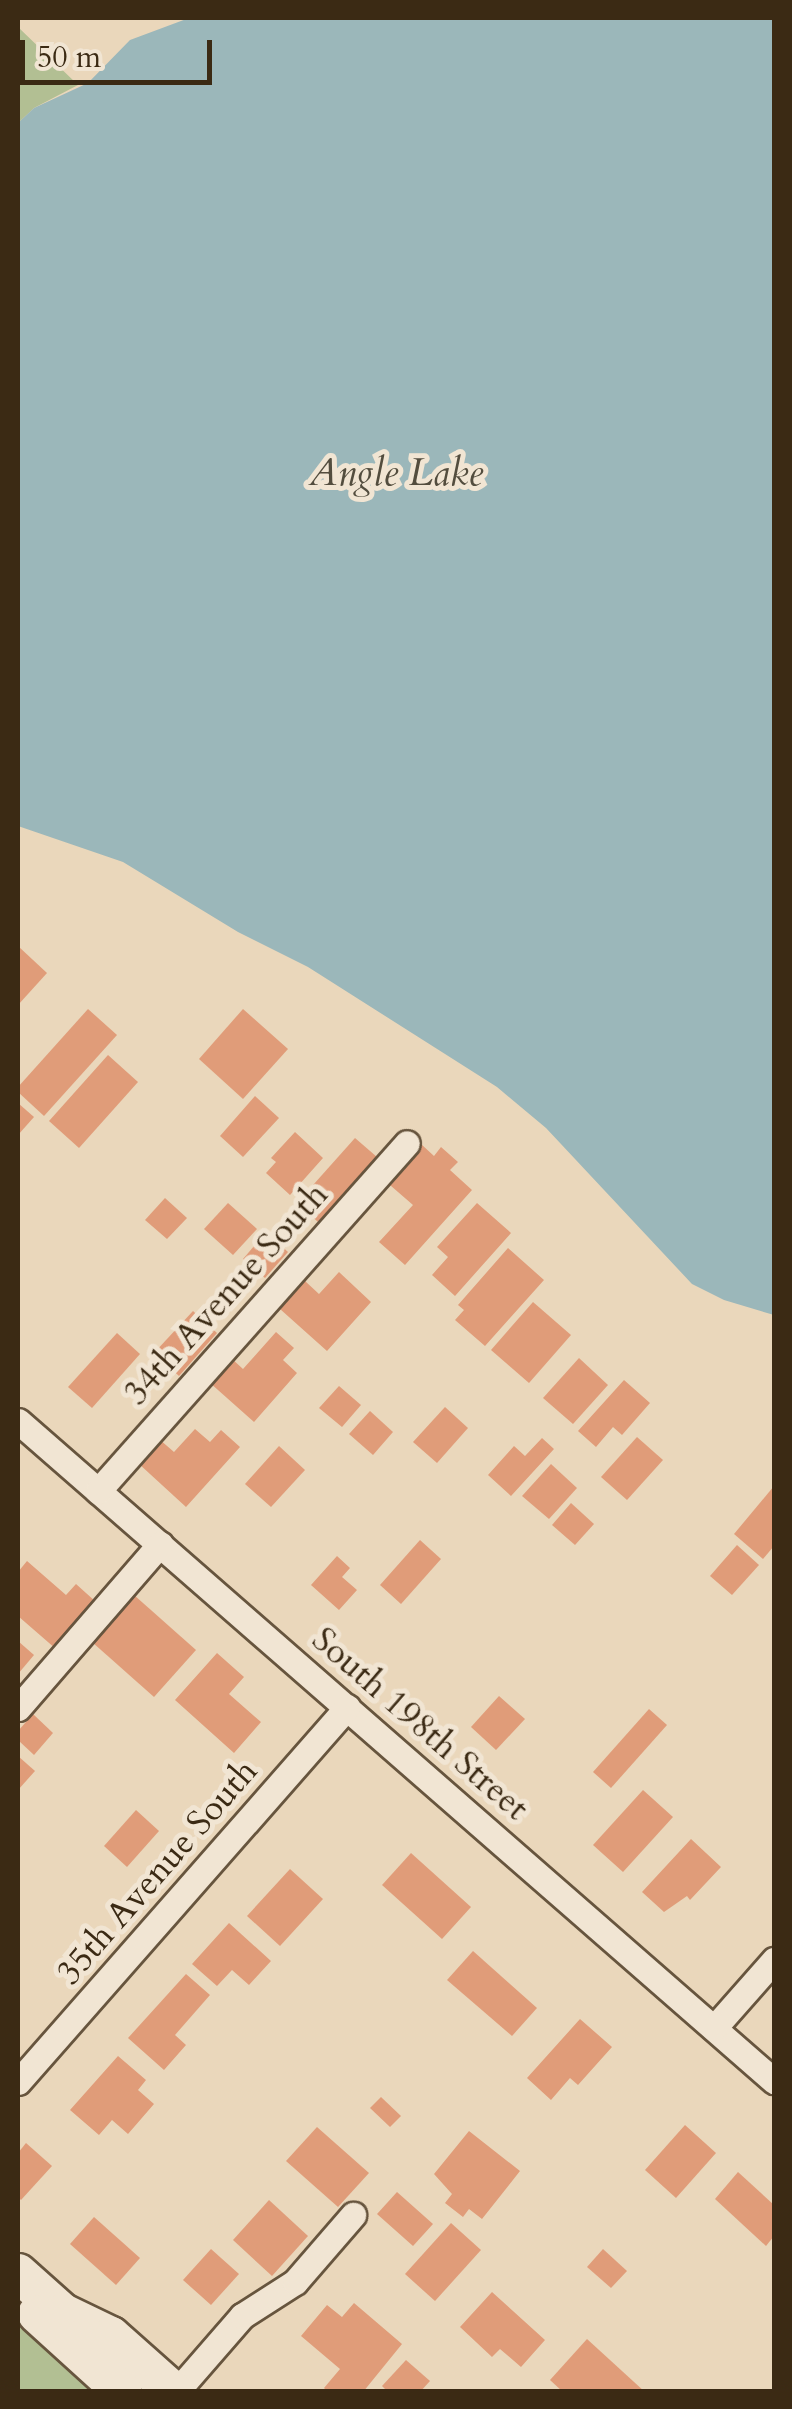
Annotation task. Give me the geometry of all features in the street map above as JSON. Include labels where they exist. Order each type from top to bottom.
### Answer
[{"type":"main road","points":[[18,2276],[63,2313],[111,2336],[175,2392]]},
{"type":"main road","points":[[18,2276],[21,2298],[124,2392]]},
{"type":"street","name":"34th Avenue South","points":[[98,1492],[407,1143]]},
{"type":"street","name":"South 198th Street","points":[[18,1422],[774,2081]]},
{"type":"street","points":[[18,1708],[160,1544]]},
{"type":"street","name":"35th Avenue South","points":[[18,2082],[347,1707]]},
{"type":"street","points":[[714,2028],[774,1960]]},
{"type":"street","points":[[175,2392],[242,2316],[295,2282],[353,2215]]},
{"type":"green space","points":[[18,27],[78,85],[34,108],[18,123]]},
{"type":"green space","points":[[20,2320],[99,2392],[18,2392]]},
{"type":"water","name":"Angle Lake","points":[[189,18],[774,18],[774,1315],[724,1300],[692,1284],[546,1128],[497,1087],[308,967],[238,932],[123,862],[18,826],[18,123],[34,108],[88,83],[130,40]]},
{"type":"building","points":[[18,946],[47,973],[18,1005]]},
{"type":"building","points":[[88,1009],[117,1035],[44,1116],[18,1092],[18,1087]]},
{"type":"building","points":[[243,1009],[288,1049],[243,1099],[199,1059]]},
{"type":"building","points":[[108,1055],[138,1082],[79,1148],[49,1121]]},
{"type":"building","points":[[255,1096],[279,1118],[243,1157],[220,1136]]},
{"type":"building","points":[[18,1103],[34,1117],[18,1135]]},
{"type":"building","points":[[295,1132],[323,1158],[290,1195],[266,1173],[276,1162],[271,1158]]},
{"type":"building","points":[[355,1138],[377,1157],[318,1222],[297,1203]]},
{"type":"building","points":[[421,1144],[434,1156],[441,1147],[458,1162],[450,1170],[472,1190],[405,1265],[379,1242],[413,1205],[383,1179]]},
{"type":"building","points":[[165,1198],[187,1218],[167,1239],[145,1220]]},
{"type":"building","points":[[228,1203],[257,1229],[233,1255],[204,1229]]},
{"type":"building","points":[[477,1203],[511,1233],[455,1296],[432,1275],[448,1257],[437,1247]]},
{"type":"building","points":[[266,1232],[288,1252],[265,1278],[243,1259]]},
{"type":"building","points":[[508,1248],[544,1280],[485,1346],[455,1320],[464,1310],[458,1305]]},
{"type":"building","points":[[339,1272],[371,1302],[327,1351],[280,1309],[305,1281],[319,1294]]},
{"type":"building","points":[[533,1302],[571,1335],[529,1383],[491,1350]]},
{"type":"building","points":[[193,1311],[217,1333],[179,1376],[154,1353]]},
{"type":"building","points":[[276,1332],[294,1348],[283,1360],[297,1373],[254,1422],[209,1382],[231,1358],[243,1369]]},
{"type":"building","points":[[117,1333],[140,1354],[92,1408],[68,1387]]},
{"type":"building","points":[[579,1358],[608,1385],[573,1424],[543,1398]]},
{"type":"building","points":[[624,1380],[650,1403],[622,1435],[613,1427],[596,1447],[578,1431]]},
{"type":"building","points":[[339,1386],[361,1405],[342,1427],[319,1408]]},
{"type":"building","points":[[445,1407],[468,1428],[437,1463],[413,1442]]},
{"type":"building","points":[[370,1411],[393,1432],[373,1455],[349,1434]]},
{"type":"building","points":[[195,1429],[210,1442],[221,1430],[240,1447],[186,1507],[138,1463],[159,1439],[174,1452]]},
{"type":"building","points":[[637,1437],[663,1460],[627,1500],[601,1477]]},
{"type":"building","points":[[542,1438],[554,1449],[511,1496],[488,1475],[514,1446],[525,1456]]},
{"type":"building","points":[[279,1446],[305,1470],[271,1507],[245,1484]]},
{"type":"building","points":[[551,1464],[577,1488],[549,1519],[522,1496]]},
{"type":"building","points":[[774,1486],[774,1546],[763,1559],[734,1534]]},
{"type":"building","points":[[571,1503],[594,1524],[575,1545],[552,1525]]},
{"type":"building","points":[[420,1540],[441,1559],[401,1604],[380,1585]]},
{"type":"building","points":[[737,1545],[759,1565],[732,1595],[710,1576]]},
{"type":"building","points":[[337,1556],[350,1568],[342,1577],[357,1590],[339,1610],[311,1585]]},
{"type":"building","points":[[27,1561],[66,1595],[76,1584],[96,1602],[56,1649],[18,1616],[18,1572]]},
{"type":"building","points":[[134,1595],[196,1650],[154,1697],[92,1642]]},
{"type":"building","points":[[18,1641],[34,1655],[18,1674]]},
{"type":"building","points":[[217,1653],[244,1677],[229,1694],[261,1722],[234,1753],[175,1700]]},
{"type":"building","points":[[499,1696],[525,1719],[496,1750],[471,1727]]},
{"type":"building","points":[[649,1709],[667,1725],[611,1788],[593,1772]]},
{"type":"building","points":[[33,1714],[53,1733],[34,1755],[18,1740],[18,1731]]},
{"type":"building","points":[[18,1756],[35,1771],[18,1790]]},
{"type":"building","points":[[643,1790],[673,1817],[623,1872],[593,1845]]},
{"type":"building","points":[[136,1810],[159,1831],[127,1867],[104,1846]]},
{"type":"building","points":[[691,1839],[721,1867],[690,1900],[687,1896],[664,1912],[642,1892]]},
{"type":"building","points":[[411,1853],[471,1907],[442,1939],[382,1885]]},
{"type":"building","points":[[290,1869],[323,1899],[280,1946],[247,1916]]},
{"type":"building","points":[[229,1923],[271,1961],[249,1985],[232,1970],[217,1986],[192,1964]]},
{"type":"building","points":[[473,1951],[537,2008],[512,2036],[447,1980]]},
{"type":"building","points":[[186,1974],[210,1995],[175,2035],[186,2045],[164,2070],[128,2038]]},
{"type":"building","points":[[580,2019],[612,2047],[578,2085],[570,2078],[551,2100],[527,2078]]},
{"type":"building","points":[[118,2056],[146,2080],[138,2090],[154,2104],[128,2134],[112,2120],[99,2135],[70,2110]]},
{"type":"building","points":[[381,2097],[401,2116],[390,2127],[370,2108]]},
{"type":"building","points":[[685,2125],[716,2153],[676,2198],[645,2170]]},
{"type":"building","points":[[317,2127],[369,2173],[338,2207],[286,2161]]},
{"type":"building","points":[[469,2131],[520,2171],[482,2219],[469,2209],[463,2217],[445,2203],[452,2194],[434,2174]]},
{"type":"building","points":[[26,2143],[52,2166],[21,2200],[18,2153]]},
{"type":"building","points":[[738,2172],[774,2205],[774,2236],[766,2246],[715,2199]]},
{"type":"building","points":[[397,2192],[433,2224],[413,2246],[377,2214]]},
{"type":"building","points":[[269,2200],[308,2236],[272,2276],[233,2240]]},
{"type":"building","points":[[94,2217],[140,2258],[116,2285],[70,2244]]},
{"type":"building","points":[[451,2223],[481,2250],[435,2301],[405,2274]]},
{"type":"building","points":[[211,2249],[239,2274],[211,2305],[183,2280]]},
{"type":"building","points":[[603,2249],[627,2271],[611,2288],[587,2267]]},
{"type":"building","points":[[492,2292],[545,2340],[521,2367],[500,2349],[492,2357],[460,2327]]},
{"type":"building","points":[[354,2303],[402,2344],[363,2392],[328,2392],[324,2388],[340,2369],[301,2336],[327,2305],[342,2317]]},
{"type":"building","points":[[587,2339],[645,2392],[563,2392],[550,2380]]},
{"type":"building","points":[[406,2360],[430,2381],[420,2392],[388,2392],[382,2386]]}]
